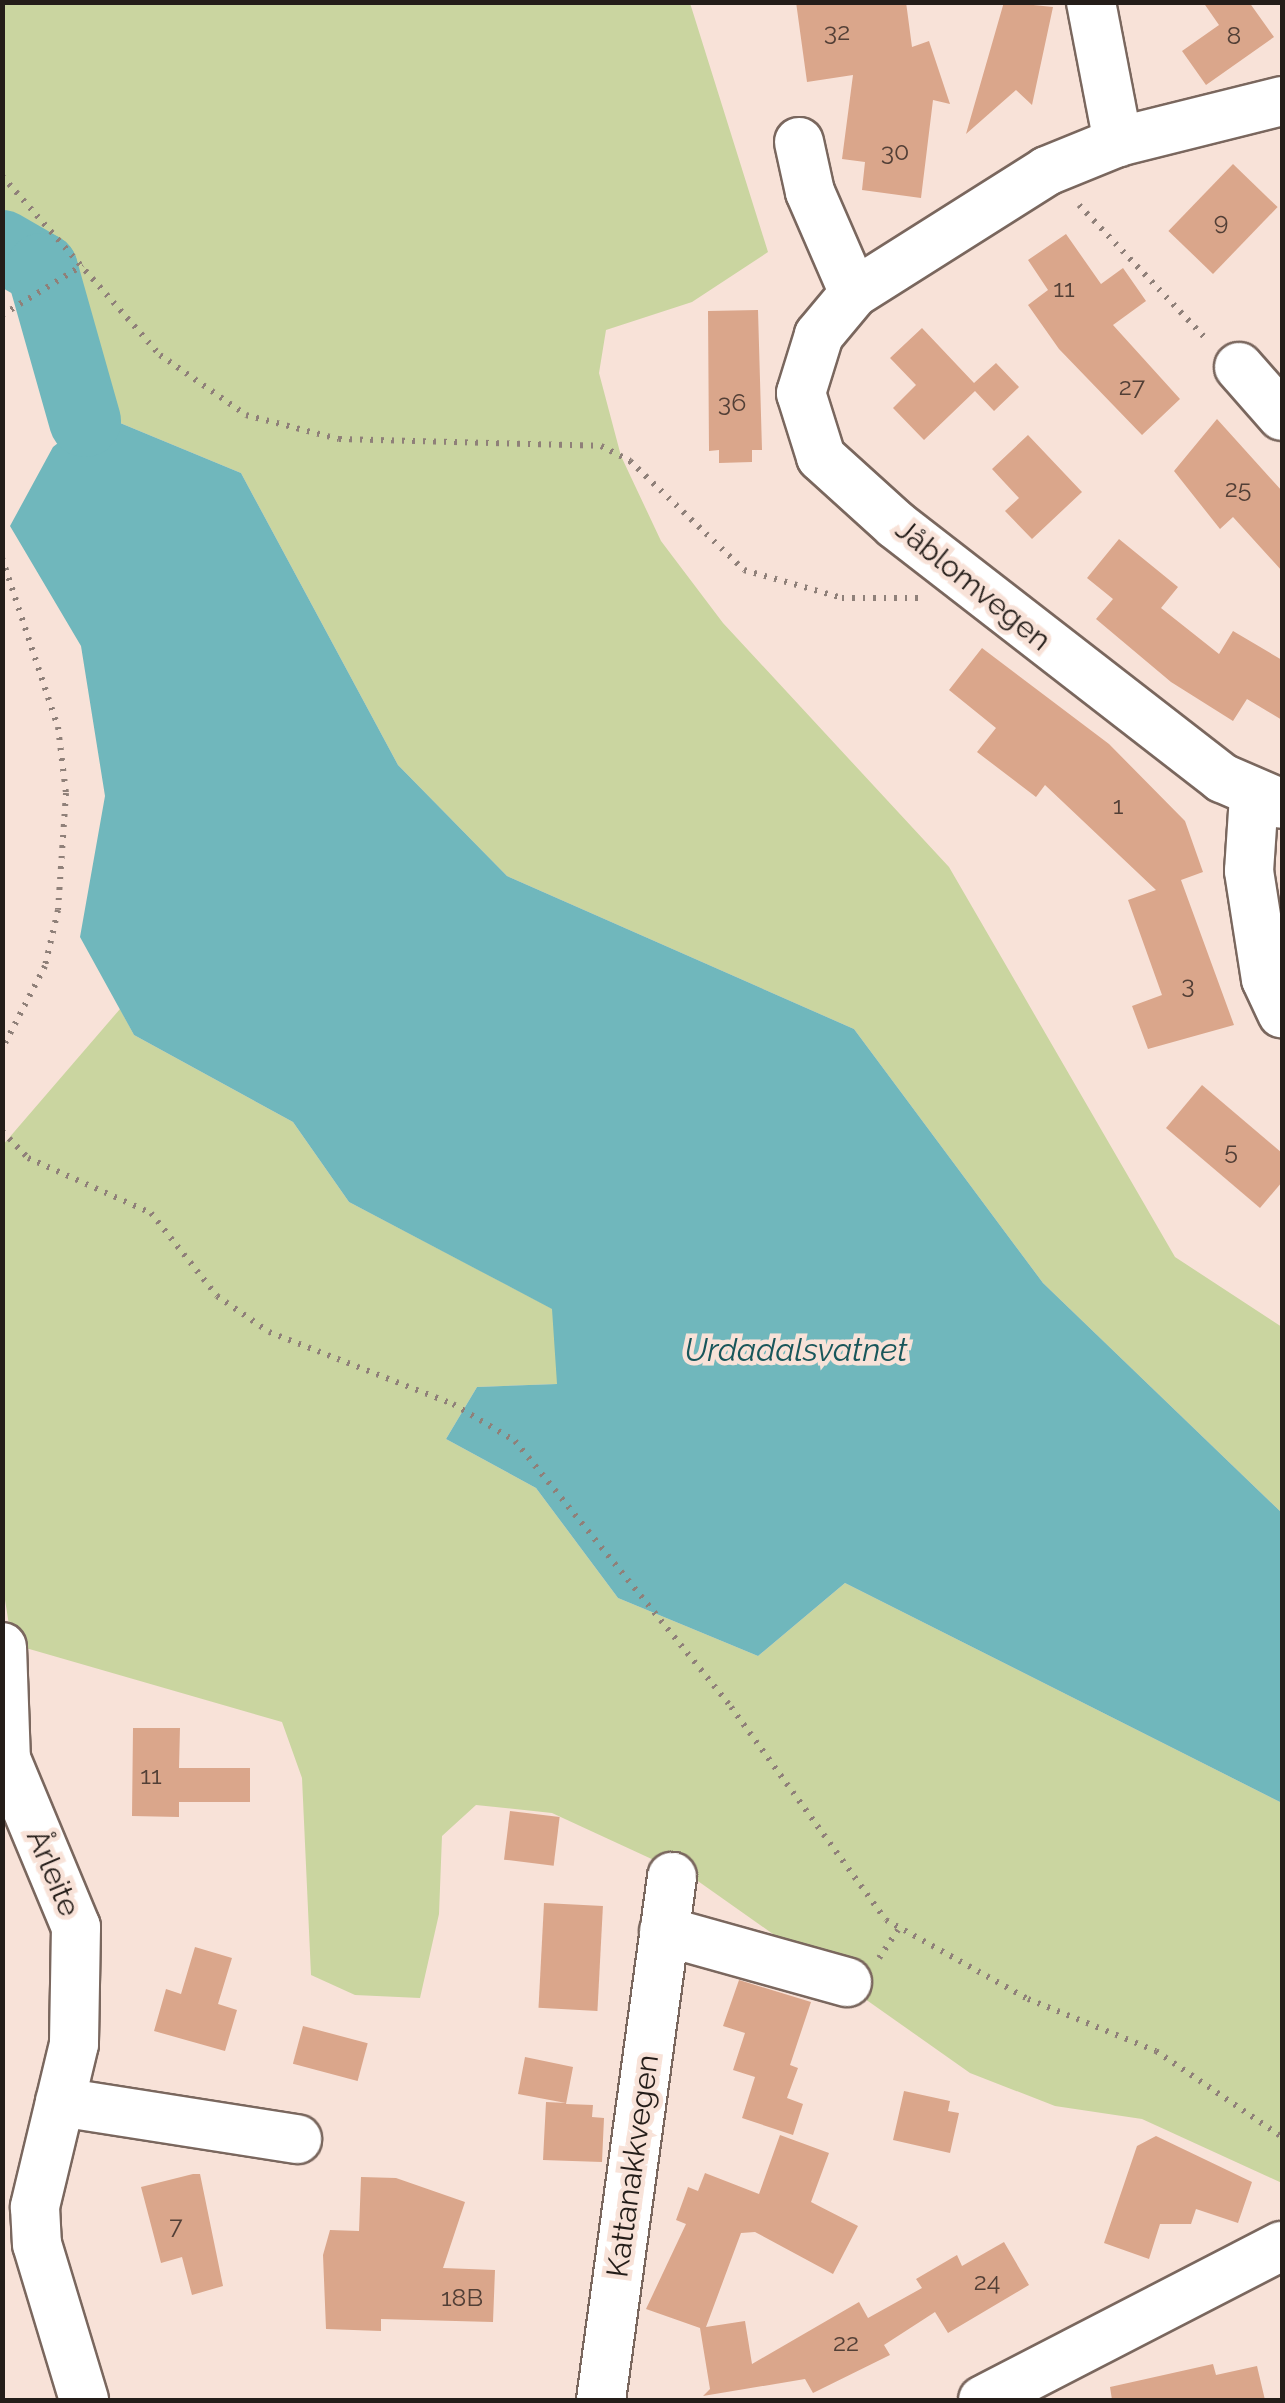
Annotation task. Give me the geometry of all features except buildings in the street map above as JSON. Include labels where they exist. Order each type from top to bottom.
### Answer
[{"type":"street","points":[[1091,2],[1118,142]]},
{"type":"street","name":"Jåblomvegen","points":[[1268,800],[970,587],[822,457],[801,393],[819,335],[854,293],[1047,172],[1118,142],[1282,102]]},
{"type":"street","points":[[799,142],[810,192],[854,293]]},
{"type":"street","points":[[1239,366],[1282,416]]},
{"type":"street","points":[[1268,800],[1248,871],[1266,979],[1282,1014]]},
{"type":"street","name":"Årleite","points":[[2,1647],[6,1758],[76,1927],[76,2028],[35,2207],[37,2244],[84,2400]]},
{"type":"street","name":"Kattanakkvegen","points":[[602,2400],[672,1876]]},
{"type":"street","points":[[664,1931],[846,1982]]},
{"type":"street","points":[[60,2102],[298,2139]]},
{"type":"street","points":[[983,2400],[1282,2246]]},
{"type":"path","points":[[1047,172],[1239,366]]},
{"type":"path","points":[[2,176],[185,376],[272,426],[415,444],[584,442],[630,461],[720,554],[779,584],[860,600],[970,587]]},
{"type":"path","points":[[4,314],[84,264]]},
{"type":"path","points":[[2,558],[58,727],[66,793],[58,910],[45,966],[2,1049]]},
{"type":"path","points":[[2,1131],[28,1158],[151,1214],[242,1316],[302,1348],[452,1404],[514,1441],[730,1707],[886,1920],[1028,1998],[1156,2051],[1282,2137]]},
{"type":"green space","points":[[3,3],[690,3],[768,252],[692,302],[606,330],[599,373],[621,456],[661,541],[723,623],[949,867],[1175,1257],[1282,1327],[1282,1513],[1043,1283],[854,1029],[507,876],[398,765],[241,473],[96,413],[85,421],[43,269],[3,246]]},
{"type":"green space","points":[[120,1009],[134,1035],[293,1122],[349,1202],[553,1309],[558,1384],[477,1387],[446,1439],[536,1488],[618,1598],[758,1656],[845,1583],[1282,1803],[1282,2183],[1142,2119],[1055,2106],[970,2073],[695,1879],[552,1813],[476,1805],[442,1836],[439,1914],[420,1998],[355,1995],[311,1975],[302,1778],[282,1722],[12,1644],[2,1581],[2,1146]]},
{"type":"water","name":"Urdadalsvatnet","points":[[96,413],[241,473],[398,765],[507,876],[854,1029],[1043,1283],[1282,1513],[1282,1803],[845,1583],[758,1656],[618,1598],[536,1488],[446,1439],[477,1387],[557,1384],[552,1309],[349,1202],[293,1122],[134,1035],[80,937],[105,796],[81,646],[10,526],[53,447]]},
{"type":"waterway","points":[[2,246],[42,269],[85,421]]}]
